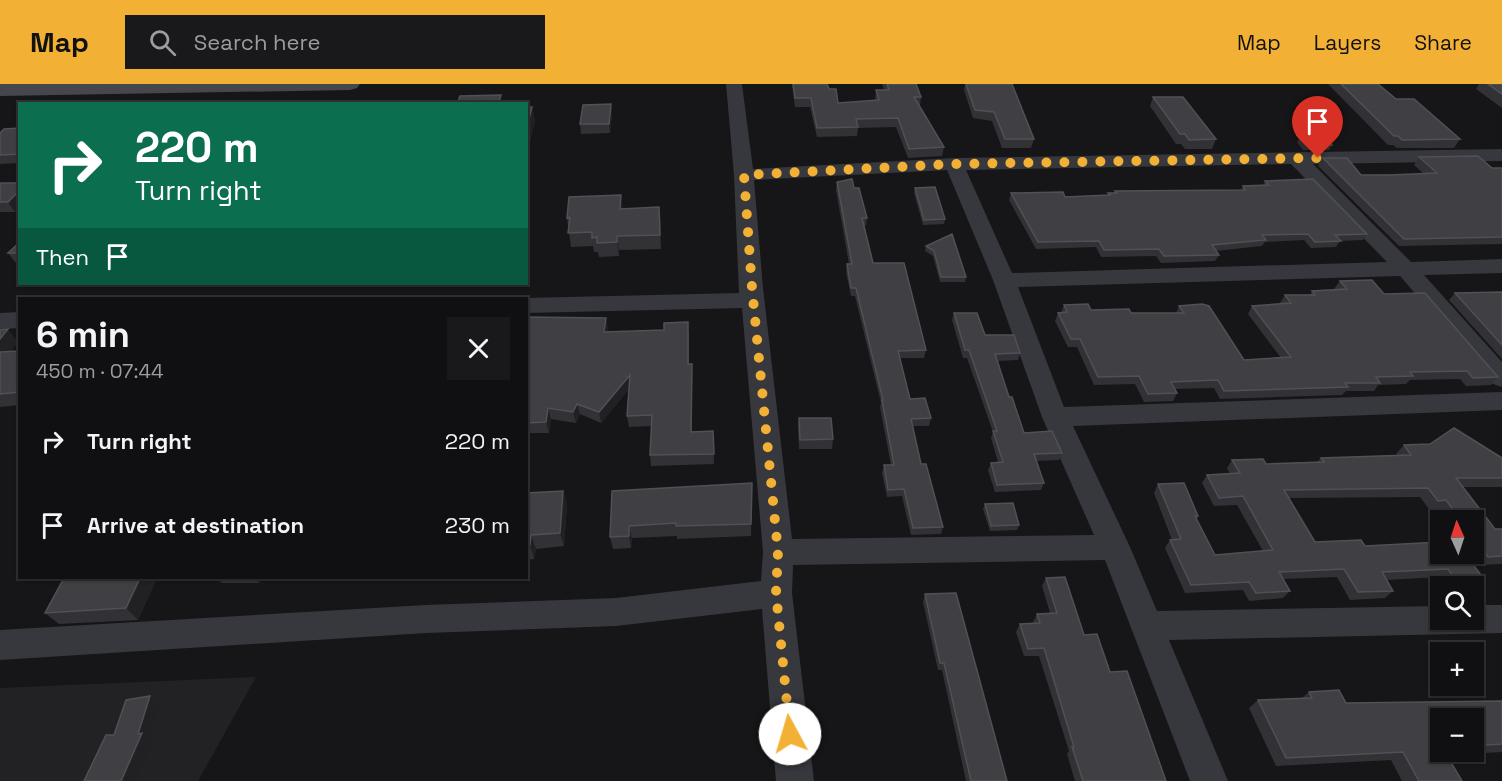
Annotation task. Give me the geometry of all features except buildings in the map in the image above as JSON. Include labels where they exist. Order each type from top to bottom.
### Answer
[{"type":"street","points":[[4,90],[350,84]]},
{"type":"street","points":[[734,84],[778,552],[776,593],[795,781]]},
{"type":"street","points":[[744,175],[954,164],[1502,155]]},
{"type":"street","points":[[1296,158],[1405,268],[1502,378]]},
{"type":"street","points":[[954,164],[1004,280],[1055,417],[1115,547],[1209,781]]},
{"type":"street","points":[[1004,280],[1502,266]]},
{"type":"street","points":[[528,306],[749,300],[752,288]]},
{"type":"street","points":[[0,321],[18,320]]},
{"type":"street","points":[[1055,417],[1502,401]]},
{"type":"street","points":[[778,552],[1115,547]]},
{"type":"street","points":[[0,645],[426,619],[616,612],[776,593]]},
{"type":"street","points":[[1146,626],[1502,619]]},
{"type":"shaded area","points":[[256,677],[198,781],[0,781],[0,688]]},
{"type":"route","points":[[790,734],[776,593],[778,552],[752,288],[744,175],[954,164],[1318,158]]}]
